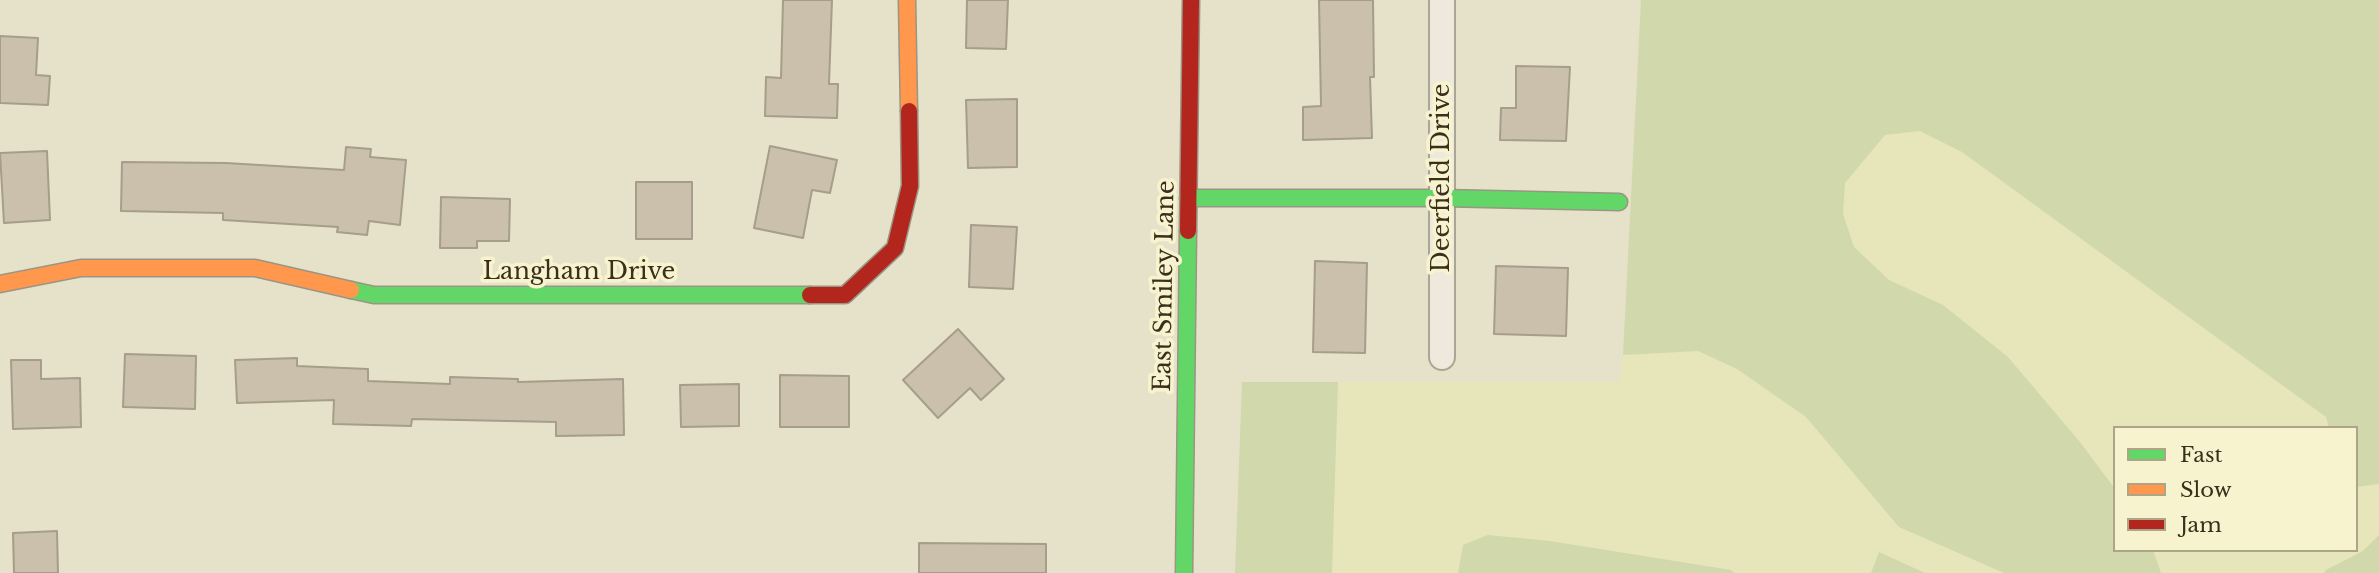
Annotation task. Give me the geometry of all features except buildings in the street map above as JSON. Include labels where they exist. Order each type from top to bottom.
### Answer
[{"type":"street","name":"Langham Drive","points":[[0,284],[81,268],[255,268],[374,295],[845,295],[895,248],[910,186],[907,0]]},
{"type":"street","name":"East Smiley Lane","points":[[1184,573],[1191,0]]},
{"type":"street","name":"Deerfield Drive","points":[[1442,0],[1442,357]]},
{"type":"street","points":[[1188,198],[1442,198],[1619,202]]},
{"type":"shaded area","points":[[1920,131],[1962,152],[2326,417],[2328,426],[2113,426],[2113,486],[2080,442],[2008,357],[1943,305],[1889,280],[1854,247],[1843,214],[1844,183],[1885,135]]},
{"type":"shaded area","points":[[1698,351],[1737,369],[1806,417],[1899,527],[2004,573],[1925,573],[1879,553],[1871,573],[1734,573],[1731,570],[1550,541],[1488,535],[1463,545],[1458,573],[1332,573],[1338,382],[1619,382],[1623,355]]},
{"type":"shaded area","points":[[2379,484],[2379,535],[2363,551],[2324,573],[2161,573],[2154,552],[2358,552],[2358,487]]},
{"type":"green space","points":[[1641,0],[2379,0],[2379,484],[2358,487],[2358,426],[2328,426],[2326,417],[1962,152],[1920,131],[1885,135],[1845,183],[1843,214],[1854,247],[1889,280],[1943,305],[2008,357],[2080,442],[2113,486],[2113,552],[2154,552],[2161,573],[2004,573],[1899,527],[1806,417],[1737,369],[1698,351],[1623,355]]},
{"type":"green space","points":[[1242,382],[1338,382],[1332,573],[1235,573]]},
{"type":"green space","points":[[1488,535],[1550,541],[1731,570],[1734,573],[1458,573],[1463,545]]},
{"type":"green space","points":[[2379,535],[2379,573],[2324,573],[2363,551]]},
{"type":"green space","points":[[1879,552],[1925,573],[1871,573]]},
{"type":"traffic: fast","points":[[1188,198],[1442,198],[1619,202]]},
{"type":"traffic: fast","points":[[1184,573],[1188,231]]},
{"type":"traffic: fast","points":[[351,290],[374,295],[810,295]]},
{"type":"traffic: slow","points":[[907,0],[909,111]]},
{"type":"traffic: slow","points":[[0,284],[81,268],[255,268],[351,290]]},
{"type":"traffic: jam","points":[[1188,231],[1191,0]]},
{"type":"traffic: jam","points":[[810,295],[845,295],[895,248],[910,186],[909,111]]}]
